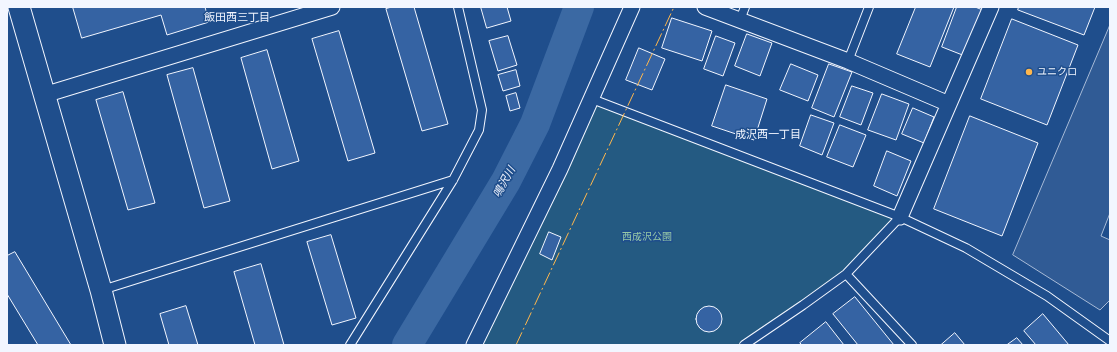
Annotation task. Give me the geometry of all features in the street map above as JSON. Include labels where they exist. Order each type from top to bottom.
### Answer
[{"type":"street","points":[[19,7],[101,290],[115,345]]},
{"type":"street","points":[[44,94],[332,7]]},
{"type":"street","points":[[474,345],[560,169],[592,100],[632,7]]},
{"type":"street","points":[[705,7],[743,14],[949,104]]},
{"type":"street","points":[[900,217],[991,7]]},
{"type":"lane","points":[[350,345],[453,180],[479,130],[482,110],[458,7]]},
{"type":"lane","points":[[848,60],[869,7]]},
{"type":"lane","points":[[592,100],[900,217],[966,248],[1047,296],[1110,341]]},
{"type":"lane","points":[[101,290],[453,180]]},
{"type":"lane","points":[[744,345],[804,305],[846,274],[900,217]]},
{"type":"lane","points":[[846,274],[912,345]]},
{"type":"green space","name":"西成沢公園","points":[[592,99],[900,217],[846,274],[744,345],[474,345]]},
{"type":"shaded area","points":[[1110,25],[1110,213],[1101,236],[1110,240],[1110,300],[1100,310],[1013,255]]},
{"type":"building","points":[[73,7],[205,7],[209,22],[167,35],[161,15],[82,38]]},
{"type":"building","points":[[392,7],[414,7],[448,124],[422,131],[386,9]]},
{"type":"building","points":[[481,7],[507,7],[511,21],[487,28]]},
{"type":"building","points":[[916,7],[954,7],[930,67],[897,54]]},
{"type":"building","points":[[957,7],[975,7],[983,10],[965,56],[942,47]]},
{"type":"building","points":[[1019,7],[1095,7],[1084,35],[1018,10]]},
{"type":"building","points":[[672,18],[712,31],[702,61],[662,48]]},
{"type":"building","name":"ユニクロ","points":[[1012,19],[1078,45],[1047,125],[981,99]]},
{"type":"building","points":[[339,31],[375,153],[348,161],[312,39]]},
{"type":"building","points":[[747,34],[772,43],[760,76],[735,66]]},
{"type":"building","points":[[508,36],[517,65],[498,71],[489,41]]},
{"type":"building","points":[[716,36],[735,43],[723,76],[704,69]]},
{"type":"building","points":[[639,48],[665,59],[652,90],[626,80]]},
{"type":"building","points":[[267,50],[299,161],[272,169],[241,58]]},
{"type":"building","points":[[791,64],[818,75],[808,101],[780,90]]},
{"type":"building","points":[[829,64],[852,72],[834,117],[812,108]]},
{"type":"building","points":[[193,68],[230,201],[204,208],[167,75]]},
{"type":"building","points":[[516,70],[520,86],[503,91],[498,75]]},
{"type":"building","points":[[726,85],[767,99],[754,140],[712,126]]},
{"type":"building","points":[[852,86],[873,93],[861,125],[840,117]]},
{"type":"building","points":[[123,92],[155,203],[128,210],[96,100]]},
{"type":"building","points":[[516,93],[520,108],[510,111],[506,96]]},
{"type":"building","points":[[882,94],[909,104],[896,140],[868,130]]},
{"type":"building","points":[[913,108],[934,117],[924,143],[902,134]]},
{"type":"building","points":[[811,115],[834,123],[822,155],[800,146]]},
{"type":"building","points":[[970,116],[1038,143],[1002,236],[934,209]]},
{"type":"building","points":[[840,125],[866,135],[853,167],[827,157]]},
{"type":"building","points":[[887,151],[911,161],[897,196],[874,186]]},
{"type":"building","points":[[549,232],[561,237],[552,260],[540,254]]},
{"type":"building","points":[[331,235],[356,318],[332,325],[307,242]]},
{"type":"building","points":[[15,252],[71,345],[38,345],[7,294],[7,256]]},
{"type":"building","points":[[261,264],[284,345],[255,345],[234,272]]},
{"type":"building","points":[[855,297],[894,345],[858,345],[833,314]]},
{"type":"building","points":[[186,306],[198,345],[169,345],[160,314]]},
{"type":"building","points":[[709,306],[718,310],[722,319],[718,328],[709,332],[700,328],[696,319],[700,310]]},
{"type":"building","points":[[1043,314],[1069,345],[1036,345],[1024,331]]},
{"type":"building","points":[[826,322],[844,345],[802,345],[800,343]]},
{"type":"building","points":[[955,333],[965,345],[941,345]]},
{"type":"building","points":[[1017,338],[1023,345],[1007,345]]},
{"type":"waterway","name":"鳴沢川","points":[[407,345],[506,181],[535,124],[579,7]]},
{"type":"power","points":[[516,345],[674,7]]},
{"type":"place","name":"ユニクロ","points":[[1029,72]]},
{"type":"district","name":"飯田西三丁目","points":[[237,17]]},
{"type":"district","name":"成沢西一丁目","points":[[768,134]]}]
